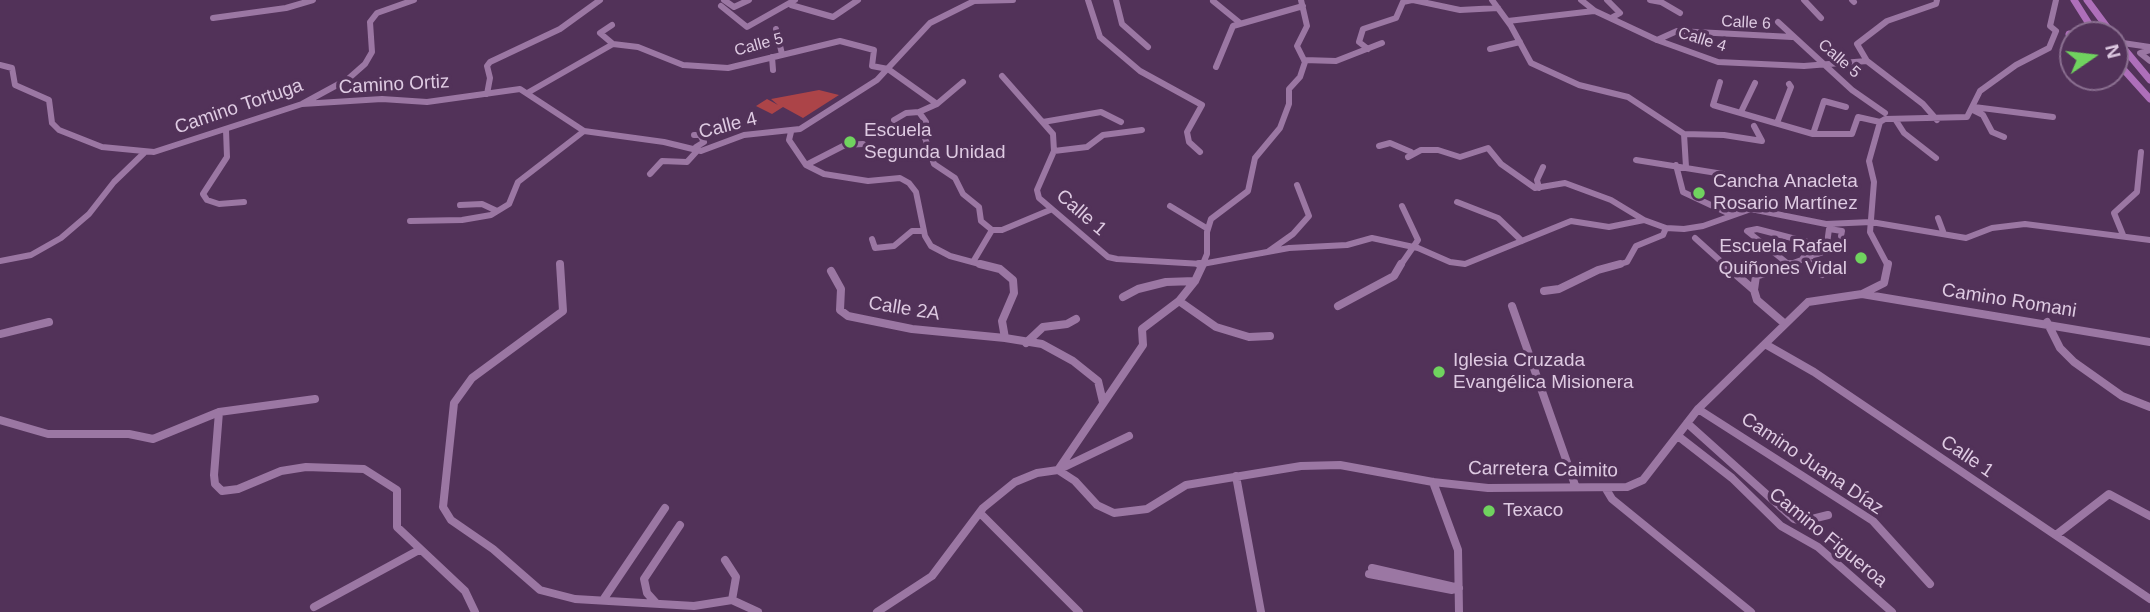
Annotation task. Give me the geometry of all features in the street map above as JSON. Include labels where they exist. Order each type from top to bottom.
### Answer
[{"type":"main road","points":[[2074,0],[2087,21]]},
{"type":"main road","points":[[2087,0],[2102,21]]},
{"type":"main road","points":[[2129,55],[2150,80]]},
{"type":"main road","points":[[2129,76],[2150,99]]},
{"type":"street","points":[[213,18],[286,8],[313,0]]},
{"type":"street","name":"Camino Tortuga","points":[[144,153],[226,130],[302,104],[348,79],[365,64],[372,52],[370,22],[377,13],[414,0]]},
{"type":"street","points":[[487,94],[490,78],[487,66],[490,62],[560,29],[600,0]]},
{"type":"street","points":[[722,3],[734,7],[749,0]]},
{"type":"street","points":[[722,3],[747,27],[793,2],[833,17],[858,0]]},
{"type":"street","name":"Calle 4","points":[[529,92],[545,108],[584,131],[664,142],[695,150],[744,135],[791,132],[877,80],[930,23],[974,1],[1013,0]]},
{"type":"street","points":[[1088,0],[1100,37],[1140,71],[1202,105],[1188,132],[1189,142],[1200,152]]},
{"type":"street","points":[[1116,0],[1122,24],[1148,47]]},
{"type":"street","points":[[1368,49],[1359,42],[1363,29],[1396,18],[1403,2],[1413,0],[1460,10],[1498,8]]},
{"type":"street","points":[[1492,0],[1531,63],[1579,85],[1628,97],[1684,134],[1724,135],[1762,141],[1754,126]]},
{"type":"street","name":"Calle 4","points":[[1581,0],[1595,10],[1657,40],[1718,62],[1824,65],[1867,61]]},
{"type":"street","points":[[1608,0],[1619,13],[1611,18]]},
{"type":"street","points":[[1650,0],[1673,1]]},
{"type":"street","points":[[1804,0],[1821,18]]},
{"type":"street","points":[[1937,0],[1936,4],[1887,21],[1861,39],[1858,50],[1867,61],[1923,104],[1937,120]]},
{"type":"street","points":[[2056,0],[2050,26],[2059,32]]},
{"type":"street","points":[[1213,1],[1240,23]]},
{"type":"street","points":[[1661,2],[1680,13]]},
{"type":"street","points":[[1058,470],[1143,345],[1142,329],[1179,301],[1195,281],[1207,254],[1211,219],[1248,191],[1255,158],[1280,128],[1289,104],[1289,89],[1300,77],[1304,60],[1297,46],[1307,26],[1302,3],[1240,23],[1228,32],[1216,67]]},
{"type":"street","points":[[1508,22],[1595,10]]},
{"type":"street","name":"Calle 5","points":[[1778,22],[1824,65],[1885,113]]},
{"type":"street","points":[[529,92],[612,44],[600,33],[612,25]]},
{"type":"street","points":[[776,29],[782,54]]},
{"type":"street","name":"Calle 6","points":[[1657,40],[1677,31],[1793,37]]},
{"type":"street","points":[[1720,82],[1713,105],[1813,134],[1852,134],[1858,117],[1880,122],[1895,119],[1964,119],[1974,109],[1980,91],[2016,65],[2049,48],[2056,31]]},
{"type":"street","name":"Calle 5","points":[[612,44],[638,47],[668,61],[728,68],[827,42],[850,41],[874,50],[870,64],[888,69],[937,104]]},
{"type":"street","points":[[1490,49],[1520,42]]},
{"type":"street","points":[[1304,60],[1336,61],[1382,43]]},
{"type":"street","points":[[2129,43],[2150,48]]},
{"type":"street","points":[[2150,48],[2140,53],[2150,61]]},
{"type":"street","points":[[772,57],[773,70]]},
{"type":"street","points":[[0,65],[12,68],[15,85],[49,100],[52,123],[59,131],[102,147],[144,153]]},
{"type":"street","points":[[1002,76],[1053,134],[1054,151],[1087,148],[1103,135],[1142,130]]},
{"type":"street","points":[[894,120],[906,113],[919,112],[937,104],[963,82]]},
{"type":"street","points":[[1741,112],[1755,83]]},
{"type":"street","points":[[1777,123],[1791,87],[1789,84]]},
{"type":"street","name":"Camino Ortiz","points":[[302,104],[382,99],[427,102],[520,89],[529,92]]},
{"type":"street","points":[[1813,134],[1824,101],[1846,107]]},
{"type":"street","points":[[1974,109],[2053,117]]},
{"type":"street","points":[[1974,109],[1983,115],[1992,132],[2004,136]]},
{"type":"street","points":[[919,112],[926,122],[925,138],[932,161],[955,178],[962,194],[979,207],[981,221],[992,230],[1002,230],[1050,210]]},
{"type":"street","points":[[1043,122],[1101,112],[1121,122]]},
{"type":"street","points":[[1895,119],[1904,133],[1936,158]]},
{"type":"street","points":[[1862,294],[1884,283],[1889,269],[1887,258],[1870,232],[1874,182],[1870,155],[1880,122]]},
{"type":"street","points":[[226,130],[227,156],[204,194],[212,202],[219,204],[244,202]]},
{"type":"street","points":[[410,221],[462,220],[497,211],[509,204],[518,182],[584,131]]},
{"type":"street","points":[[791,132],[789,141],[806,165],[844,179],[868,181],[894,178],[909,183],[916,192],[924,231],[931,246],[1000,269],[1013,280],[1014,293],[1002,321],[1005,338],[1054,348],[1073,361],[1098,381],[1104,396],[1102,406]]},
{"type":"street","points":[[1684,134],[1686,167]]},
{"type":"street","points":[[650,174],[662,161],[687,162],[704,142],[700,135],[694,135]]},
{"type":"street","points":[[1380,146],[1390,143],[1410,155],[1438,150],[1460,157],[1488,148],[1501,164],[1537,188]]},
{"type":"street","points":[[806,165],[845,145],[863,144]]},
{"type":"street","name":"Calle 1","points":[[1054,151],[1037,190],[1039,198],[1050,210],[1112,258],[1202,264],[1269,252],[1347,245],[1372,237],[1411,246],[1450,262],[1465,264],[1571,221],[1609,227],[1644,220]]},
{"type":"street","points":[[2123,234],[2114,213],[2137,192],[2141,152]]},
{"type":"street","points":[[0,261],[32,255],[61,238],[89,214],[114,182],[144,153]]},
{"type":"street","points":[[1636,160],[1723,174],[1728,179]]},
{"type":"street","points":[[1676,165],[1683,192],[1732,215]]},
{"type":"street","points":[[1537,188],[1537,180],[1543,167]]},
{"type":"street","points":[[1531,197],[1530,191],[1537,188],[1565,183],[1611,200],[1644,220],[1666,228],[1703,226],[1751,209],[1826,224],[1871,222],[1966,238],[1992,228],[2025,224],[2123,234],[2150,240]]},
{"type":"street","points":[[1269,252],[1274,245],[1293,234],[1309,216],[1297,185]]},
{"type":"street","points":[[1457,202],[1498,218],[1522,240]]},
{"type":"street","points":[[460,205],[482,204],[497,211]]},
{"type":"street","points":[[1170,206],[1208,229]]},
{"type":"street","points":[[1338,306],[1394,276],[1411,246],[1418,240],[1402,206]]},
{"type":"street","points":[[1938,218],[1944,234]]},
{"type":"street","points":[[1544,291],[1559,289],[1598,270],[1627,262],[1636,246],[1663,235],[1666,228]]},
{"type":"street","points":[[1787,263],[1747,231],[1757,229],[1827,247]]},
{"type":"street","points":[[1785,324],[1757,300],[1754,290],[1756,276],[1826,251],[1829,229],[1842,231],[1841,236]]},
{"type":"street","points":[[973,262],[992,230]]},
{"type":"street","points":[[872,239],[875,248],[894,246],[912,231],[924,231]]},
{"type":"street","points":[[1695,238],[1754,290]]},
{"type":"street","points":[[1803,258],[1822,274]]},
{"type":"street","points":[[560,264],[563,311],[472,378],[454,403],[443,507],[452,520],[493,549],[540,590],[575,599],[694,606],[732,600],[758,612]]},
{"type":"street","name":"Calle 2A","points":[[831,271],[841,289],[840,310],[848,316],[912,329],[1005,338]]},
{"type":"street","points":[[1123,297],[1138,289],[1166,282],[1195,281]]},
{"type":"street","name":"Camino Romani","points":[[1862,294],[2047,322],[2150,342]]},
{"type":"street","name":"Carretera Caimito","points":[[1058,470],[1075,481],[1097,505],[1114,513],[1146,509],[1186,485],[1301,466],[1340,465],[1433,482],[1488,488],[1575,485],[1606,489],[1627,487],[1643,480],[1698,409],[1808,302],[1862,294]]},
{"type":"street","points":[[1179,301],[1216,327],[1249,337],[1270,335]]},
{"type":"street","points":[[1512,306],[1575,485]]},
{"type":"street","points":[[1026,343],[1043,327],[1067,324],[1076,318]]},
{"type":"street","points":[[0,334],[49,322]]},
{"type":"street","points":[[2047,322],[2060,348],[2074,362],[2122,396],[2150,407]]},
{"type":"street","name":"Calle 1","points":[[1765,344],[1814,372],[2150,598]]},
{"type":"street","points":[[0,420],[48,434],[129,434],[153,439],[193,420],[219,412],[315,399]]},
{"type":"street","name":"Camino Juana Díaz","points":[[1698,409],[1873,521],[1930,584]]},
{"type":"street","points":[[219,412],[214,475],[215,484],[222,491],[238,489],[281,471],[306,467],[364,470],[397,490],[397,527],[419,551],[466,591],[475,612]]},
{"type":"street","points":[[1687,423],[1794,519],[1804,521],[1828,515]]},
{"type":"street","points":[[877,612],[932,576],[979,513],[1015,482],[1037,473],[1058,470],[1129,436]]},
{"type":"street","name":"Camino Figueroa","points":[[1678,436],[1732,478],[1782,526],[1818,547],[1892,612]]},
{"type":"street","points":[[1236,476],[1261,612]]},
{"type":"street","points":[[1433,482],[1458,550],[1459,612]]},
{"type":"street","points":[[1606,489],[1612,499],[1667,541],[1751,612]]},
{"type":"street","points":[[2056,536],[2103,496],[2109,494],[2150,516]]},
{"type":"street","points":[[604,600],[665,508]]},
{"type":"street","points":[[979,513],[1079,612]]},
{"type":"street","points":[[656,603],[647,593],[645,579],[680,525]]},
{"type":"street","points":[[314,607],[419,551]]},
{"type":"street","points":[[725,560],[736,577],[732,600]]},
{"type":"street","points":[[1370,571],[1452,590],[1459,588]]},
{"type":"shaded area","points":[[819,90],[839,95],[803,118],[783,107],[772,114],[756,106],[767,99],[778,105],[771,99]]},
{"type":"place","name":"Escuela Segunda Unidad","points":[[850,142]]},
{"type":"place","name":"Cancha Anacleta Rosario Martínez","points":[[1699,193]]},
{"type":"place","name":"Escuela Rafael Quiñones Vidal","points":[[1861,258]]},
{"type":"place","name":"Iglesia Cruzada Evangélica Misionera","points":[[1439,372]]},
{"type":"place","name":"Texaco","points":[[1489,511]]}]
